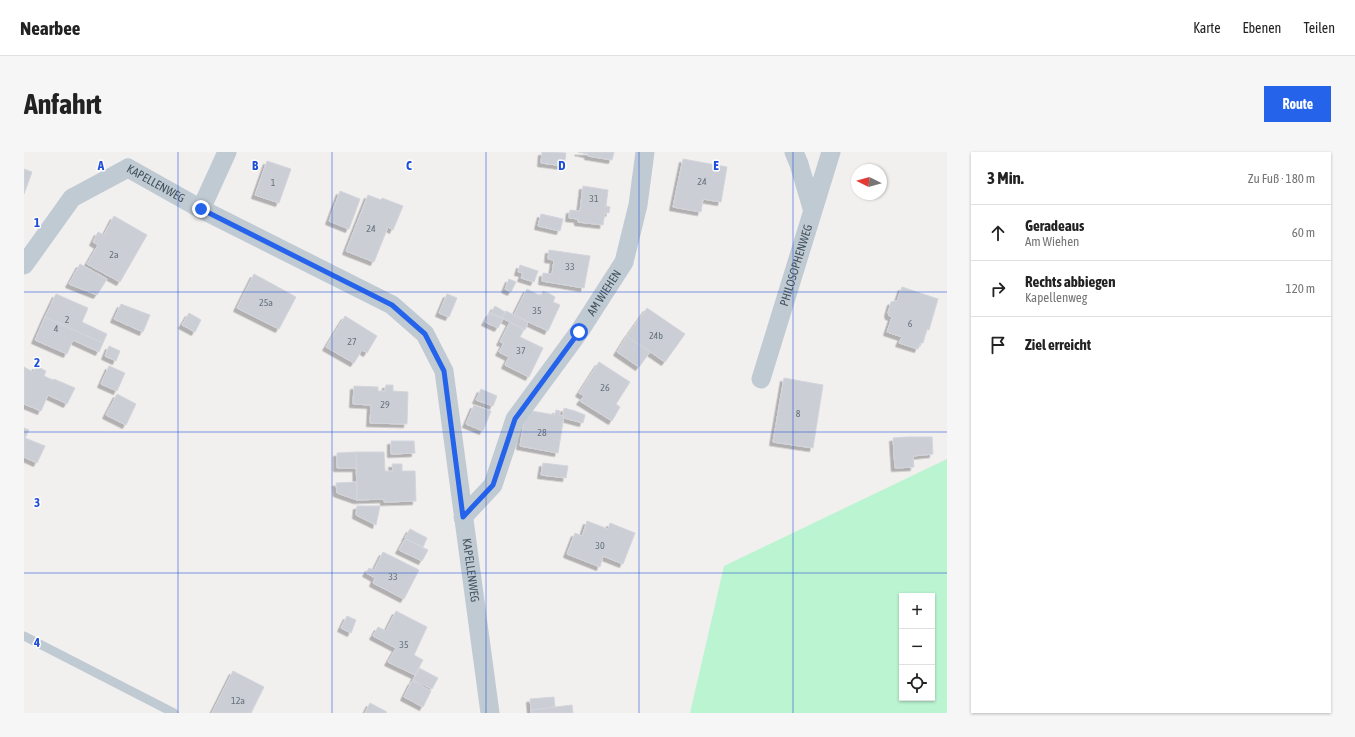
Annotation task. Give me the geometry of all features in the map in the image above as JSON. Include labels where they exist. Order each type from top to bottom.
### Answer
[{"type":"street","points":[[201,209],[227,152]]},
{"type":"street","name":"AM WIEHEN","points":[[463,517],[493,485],[515,419],[579,332],[624,262],[638,205],[645,152]]},
{"type":"street","points":[[794,152],[812,208]]},
{"type":"street","name":"PHILOSOPHENWEG","points":[[761,379],[812,208],[831,152]]},
{"type":"street","points":[[24,265],[72,198],[127,160]]},
{"type":"street","name":"KAPELLENWEG","points":[[127,160],[201,209],[392,305],[425,334],[444,371],[490,713]]},
{"type":"lane","points":[[24,636],[174,713]]},
{"type":"green space","points":[[947,459],[947,713],[690,713],[724,566]]},
{"type":"building","points":[[542,152],[566,153],[564,166],[541,163]]},
{"type":"building","points":[[578,152],[614,152],[612,160],[588,156],[588,154]]},
{"type":"building","points":[[683,159],[727,167],[721,202],[703,199],[701,212],[673,207]]},
{"type":"building","points":[[267,161],[291,169],[279,203],[255,195]]},
{"type":"building","points":[[24,169],[32,172],[24,194]]},
{"type":"building","points":[[583,186],[608,190],[606,206],[610,207],[609,213],[605,212],[603,225],[578,222],[578,219],[569,218],[570,210],[580,211]]},
{"type":"building","points":[[340,191],[360,199],[349,229],[329,221]]},
{"type":"building","points":[[368,195],[381,200],[382,198],[403,206],[393,230],[388,227],[374,262],[346,251]]},
{"type":"building","points":[[541,214],[563,219],[560,231],[538,226]]},
{"type":"building","points":[[114,216],[147,235],[120,282],[87,264],[98,245],[93,242],[98,232],[104,235]]},
{"type":"building","points":[[549,250],[590,256],[584,288],[542,281],[543,273],[552,274],[554,260],[548,259]]},
{"type":"building","points":[[80,264],[107,279],[97,295],[69,284]]},
{"type":"building","points":[[520,265],[538,271],[534,282],[521,278],[523,273],[518,272]]},
{"type":"building","points":[[254,274],[296,297],[279,329],[237,308]]},
{"type":"building","points":[[509,279],[516,282],[511,292],[505,289]]},
{"type":"building","points":[[902,287],[938,299],[929,330],[927,329],[923,343],[920,343],[918,349],[899,343],[902,337],[887,332],[892,317],[889,316],[888,313],[891,302],[897,301]]},
{"type":"building","points":[[527,289],[541,296],[543,291],[550,294],[555,297],[553,302],[560,305],[548,331],[514,315]]},
{"type":"building","points":[[56,294],[88,308],[82,322],[107,334],[103,343],[45,317]]},
{"type":"building","points":[[447,294],[457,298],[449,317],[439,313]]},
{"type":"building","points":[[121,304],[150,315],[143,332],[114,319]]},
{"type":"building","points":[[495,306],[505,312],[502,318],[491,313]]},
{"type":"building","points":[[647,308],[685,334],[665,362],[627,336]]},
{"type":"building","points":[[506,311],[528,322],[525,330],[502,318]]},
{"type":"building","points":[[189,313],[201,320],[195,332],[182,325]]},
{"type":"building","points":[[490,313],[503,319],[498,328],[485,322]]},
{"type":"building","points":[[345,316],[377,336],[367,353],[362,350],[354,363],[326,347]]},
{"type":"building","points":[[45,317],[103,343],[99,352],[73,340],[67,354],[35,340]]},
{"type":"building","points":[[510,322],[524,329],[520,337],[543,348],[529,377],[505,365],[509,357],[499,352],[504,343],[500,342]]},
{"type":"building","points":[[627,336],[650,352],[639,367],[617,352]]},
{"type":"building","points":[[109,346],[120,351],[116,361],[105,356]]},
{"type":"building","points":[[599,362],[630,382],[616,404],[620,407],[612,421],[580,401],[584,396],[579,393]]},
{"type":"building","points":[[36,366],[46,371],[44,376],[75,388],[67,404],[48,395],[41,411],[24,404],[24,367],[33,372]]},
{"type":"building","points":[[109,366],[125,373],[117,391],[101,384]]},
{"type":"building","points":[[784,378],[823,385],[813,448],[773,442]]},
{"type":"building","points":[[386,385],[393,385],[393,391],[408,392],[407,424],[370,423],[371,405],[353,404],[354,386],[378,387],[378,391],[385,391]]},
{"type":"building","points":[[481,389],[497,396],[493,406],[476,400]]},
{"type":"building","points":[[117,394],[136,404],[126,425],[106,415]]},
{"type":"building","points":[[474,405],[491,411],[483,431],[466,424]]},
{"type":"building","points":[[564,408],[585,415],[583,423],[564,418]]},
{"type":"building","points":[[526,410],[555,415],[556,410],[560,411],[559,415],[564,416],[558,453],[520,446]]},
{"type":"building","points":[[24,428],[29,430],[25,438],[45,446],[37,463],[24,457]]},
{"type":"building","points":[[932,437],[933,454],[913,456],[914,467],[895,468],[893,438]]},
{"type":"building","points":[[391,441],[414,441],[415,453],[391,454]]},
{"type":"building","points":[[356,452],[384,452],[385,471],[393,471],[392,464],[402,464],[402,471],[415,471],[416,501],[384,502],[384,499],[357,500]]},
{"type":"building","points":[[356,452],[357,468],[337,468],[337,453]]},
{"type":"building","points":[[543,463],[568,466],[566,478],[541,475]]},
{"type":"building","points":[[357,482],[357,500],[337,493],[336,483]]},
{"type":"building","points":[[357,506],[380,506],[376,525],[356,515]]},
{"type":"building","points":[[587,521],[608,529],[610,523],[635,533],[623,564],[603,556],[600,567],[567,554],[575,533],[582,536]]},
{"type":"building","points":[[410,529],[427,538],[423,547],[405,538]]},
{"type":"building","points":[[405,539],[428,550],[422,561],[399,550]]},
{"type":"building","points":[[383,552],[419,570],[404,599],[373,583],[375,578],[366,573],[369,568],[374,570]]},
{"type":"building","points":[[396,611],[427,627],[414,655],[423,660],[415,675],[388,662],[396,648],[373,636],[378,627],[386,631]]},
{"type":"building","points":[[347,616],[356,620],[351,633],[341,628]]},
{"type":"building","points":[[419,668],[438,678],[432,689],[413,680]]},
{"type":"building","points":[[233,671],[264,687],[251,713],[212,713]]},
{"type":"building","points":[[412,681],[431,691],[423,707],[404,697]]},
{"type":"building","points":[[554,697],[555,707],[531,710],[530,699]]},
{"type":"building","points":[[370,703],[387,712],[365,713]]},
{"type":"building","points":[[572,705],[573,713],[531,713],[531,710]]},
{"type":"route","points":[[201,209],[392,305],[425,334],[444,371],[463,517],[493,485],[515,419],[579,332]]}]
